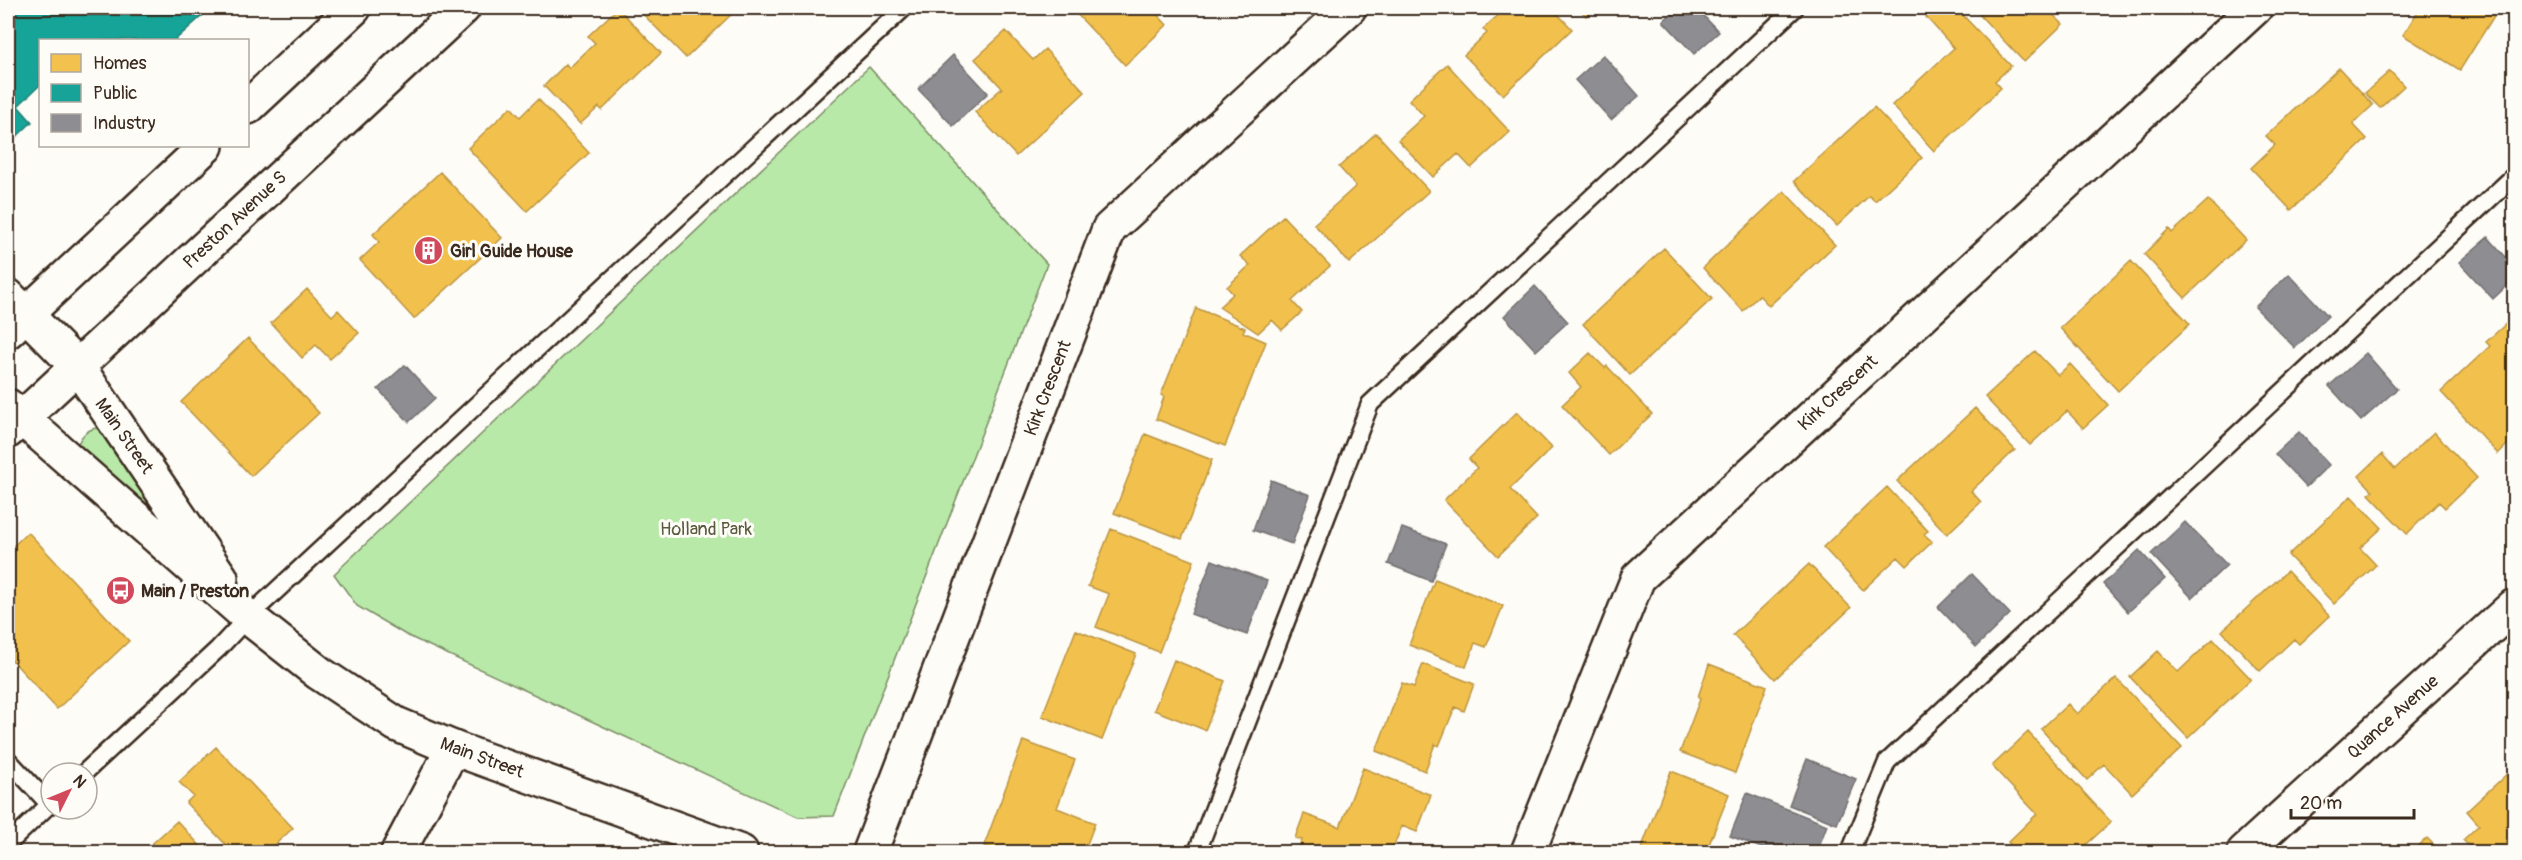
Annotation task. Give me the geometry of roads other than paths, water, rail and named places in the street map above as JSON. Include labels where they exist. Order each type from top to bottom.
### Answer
[{"type":"street","points":[[249,106],[354,8]]},
{"type":"street","name":"Preston Avenue S","points":[[12,419],[78,367],[463,8]]},
{"type":"street","name":"Kirk Crescent","points":[[870,852],[1109,229],[1349,8]]},
{"type":"street","name":"Kirk Crescent","points":[[1528,852],[1638,578],[2254,8]]},
{"type":"street","points":[[13,314],[205,147]]},
{"type":"street","name":"Main Street","points":[[13,314],[78,367],[248,617]]},
{"type":"street","name":"Main Street","points":[[12,419],[248,617],[319,673],[396,724],[453,748],[741,852]]},
{"type":"street","name":"Quance Avenue","points":[[2244,852],[2514,606]]},
{"type":"street","points":[[399,852],[453,748]]},
{"type":"lane","points":[[97,761],[218,649],[248,617],[904,8]]},
{"type":"lane","points":[[1197,852],[1370,404],[1795,8]]},
{"type":"lane","points":[[1850,852],[1887,762],[2514,176]]},
{"type":"lane","points":[[8,760],[39,792]]},
{"type":"lane","points":[[8,844],[39,814]]},
{"type":"place","name":"Girl Guide House","points":[[429,251]]},
{"type":"place","name":"Main / Preston","points":[[120,591]]},
{"type":"park label","name":"Holland Park","points":[[706,529]]}]
